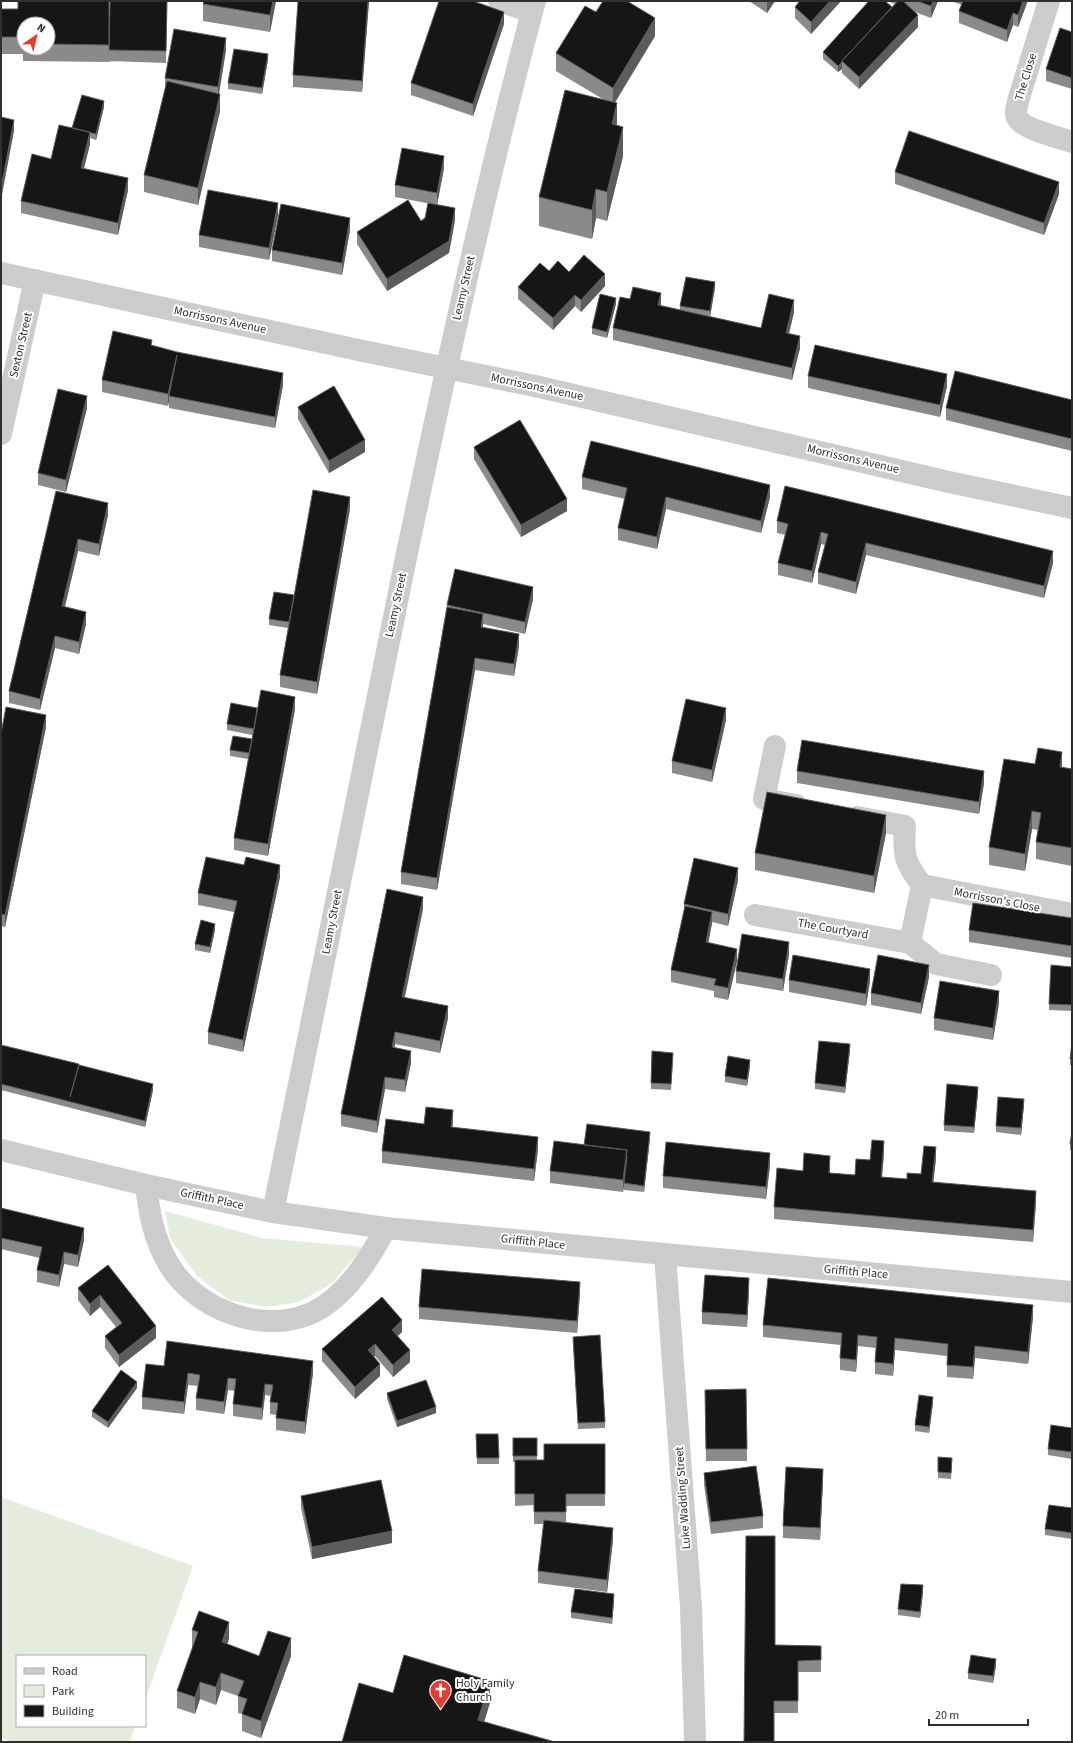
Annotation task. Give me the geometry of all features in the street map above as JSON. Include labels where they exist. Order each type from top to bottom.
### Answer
[{"type":"street","points":[[499,1],[533,7]]},
{"type":"street","name":"The Close","points":[[1049,1],[1018,101],[1016,116],[1018,120],[1026,126],[1072,142]]},
{"type":"street","name":"Leamy Street","points":[[273,1212],[446,367],[486,195],[533,7]]},
{"type":"street","name":"Morrissons Avenue","points":[[1,273],[356,350],[446,367],[543,388],[950,482],[1072,508]]},
{"type":"street","name":"Sexton Street","points":[[1,434],[35,280]]},
{"type":"street","points":[[775,746],[764,799],[905,826],[905,860],[911,871],[922,885],[910,943]]},
{"type":"street","name":"Morrisson's Close","points":[[922,885],[1072,914]]},
{"type":"street","name":"The Courtyard","points":[[755,915],[910,943],[936,964],[991,975]]},
{"type":"street","name":"Griffith Place","points":[[1,1150],[146,1185],[273,1212],[386,1228],[1072,1292]]},
{"type":"street","points":[[146,1185],[153,1227],[169,1264],[185,1285],[203,1300],[232,1314],[248,1318],[266,1321],[282,1321],[314,1312],[328,1302],[353,1278],[365,1263],[386,1228]]},
{"type":"street","name":"Luke Wadding Street","points":[[666,1255],[691,1607],[695,1742]]},
{"type":"green space","points":[[165,1211],[262,1238],[364,1247],[331,1284],[299,1302],[266,1307],[229,1300],[197,1276],[170,1238]]},
{"type":"green space","points":[[1,1497],[193,1566],[146,1697],[146,1655],[16,1655],[16,1727],[135,1727],[130,1742],[12,1742],[1,1738]]},
{"type":"building","points":[[18,1],[109,1],[109,45],[56,44],[56,16],[16,16],[16,37],[1,37],[1,9],[18,9]]},
{"type":"building","points":[[110,1],[167,1],[166,51],[109,50]]},
{"type":"building","points":[[204,1],[273,1],[270,15],[203,4]]},
{"type":"building","points":[[298,1],[368,1],[362,81],[293,75]]},
{"type":"building","points":[[439,1],[473,1],[504,12],[473,104],[411,83]]},
{"type":"building","points":[[603,1],[627,1],[655,18],[613,88],[556,53],[585,6],[596,12]]},
{"type":"building","points":[[800,1],[830,1],[811,22],[795,7]]},
{"type":"building","points":[[869,1],[885,1],[892,7],[838,66],[823,52]]},
{"type":"building","points":[[898,1],[903,1],[918,15],[859,77],[842,61]]},
{"type":"building","points":[[917,1],[933,1],[931,6]]},
{"type":"building","points":[[963,1],[1023,1],[1018,15],[1013,13],[1007,30],[959,11]]},
{"type":"building","points":[[1060,28],[1072,32],[1072,78],[1046,69]]},
{"type":"building","points":[[174,29],[226,38],[218,87],[165,78]]},
{"type":"building","points":[[234,49],[268,54],[262,88],[228,83]]},
{"type":"building","points":[[167,81],[220,94],[198,188],[144,175]]},
{"type":"building","points":[[565,90],[617,103],[612,124],[623,127],[607,192],[596,189],[592,210],[539,197]]},
{"type":"building","points":[[82,95],[104,101],[96,134],[72,128]]},
{"type":"building","points":[[1,117],[14,120],[1,188]]},
{"type":"building","points":[[59,125],[90,132],[81,168],[128,178],[118,223],[21,201],[32,154],[51,159]]},
{"type":"building","points":[[909,131],[1059,182],[1044,223],[895,172]]},
{"type":"building","points":[[402,148],[444,156],[437,193],[395,185]]},
{"type":"building","points":[[208,190],[278,203],[269,248],[199,235]]},
{"type":"building","points":[[408,200],[421,221],[425,218],[428,203],[455,208],[449,241],[387,279],[357,232]]},
{"type":"building","points":[[281,204],[350,218],[342,263],[272,250]]},
{"type":"building","points":[[584,255],[605,274],[581,300],[575,295],[553,318],[518,287],[540,263],[549,271],[558,261],[569,272]]},
{"type":"building","points":[[686,277],[715,282],[710,311],[680,306]]},
{"type":"building","points":[[633,287],[661,293],[658,305],[761,328],[769,294],[794,300],[786,333],[800,336],[792,368],[613,328],[620,297],[630,299]]},
{"type":"building","points":[[600,294],[616,298],[607,332],[592,328]]},
{"type":"building","points":[[113,331],[152,340],[151,345],[177,352],[283,373],[275,417],[169,396],[177,355],[168,394],[102,380]]},
{"type":"building","points":[[815,345],[947,374],[940,405],[808,376]]},
{"type":"building","points":[[955,371],[1072,400],[1072,439],[946,408]]},
{"type":"building","points":[[334,386],[365,440],[329,461],[298,407]]},
{"type":"building","points":[[58,389],[87,396],[66,480],[38,473]]},
{"type":"building","points":[[520,420],[567,499],[521,525],[474,447]]},
{"type":"building","points":[[591,441],[770,485],[761,521],[666,497],[657,537],[618,528],[627,488],[582,477]]},
{"type":"building","points":[[785,486],[1053,551],[1044,586],[866,543],[856,582],[818,572],[828,534],[821,532],[812,571],[778,563],[788,524],[777,521]]},
{"type":"building","points":[[313,490],[350,497],[317,682],[280,675]]},
{"type":"building","points":[[56,491],[108,503],[99,544],[78,539],[62,606],[86,612],[79,642],[55,636],[40,699],[9,691]]},
{"type":"building","points":[[455,569],[533,587],[525,622],[447,605]]},
{"type":"building","points":[[274,592],[294,595],[289,622],[269,619]]},
{"type":"building","points":[[447,607],[483,614],[481,627],[519,634],[514,664],[475,658],[437,878],[401,872]]},
{"type":"building","points":[[261,690],[295,697],[268,844],[234,838]]},
{"type":"building","points":[[686,699],[726,708],[712,770],[672,761]]},
{"type":"building","points":[[231,703],[257,708],[254,729],[227,724]]},
{"type":"building","points":[[6,707],[46,715],[5,915],[1,914],[1,734]]},
{"type":"building","points":[[233,736],[252,739],[249,753],[230,750]]},
{"type":"building","points":[[802,740],[984,771],[979,802],[797,771]]},
{"type":"building","points":[[1038,748],[1062,752],[1060,767],[1072,769],[1072,848],[1036,842],[1041,813],[1032,811],[1025,854],[989,847],[1004,759],[1035,764]]},
{"type":"building","points":[[767,792],[886,815],[874,876],[755,853]]},
{"type":"building","points":[[206,857],[244,865],[246,857],[280,865],[243,1040],[208,1032],[237,901],[198,893]]},
{"type":"building","points":[[694,858],[738,868],[728,914],[684,904]]},
{"type":"building","points":[[387,889],[423,897],[402,997],[448,1006],[440,1041],[395,1032],[392,1047],[411,1051],[405,1080],[385,1077],[377,1121],[341,1114]]},
{"type":"building","points":[[973,903],[1072,918],[1072,946],[969,930]]},
{"type":"building","points":[[685,906],[712,912],[706,942],[737,949],[728,988],[714,985],[716,979],[671,970]]},
{"type":"building","points":[[201,920],[215,924],[210,947],[195,944]]},
{"type":"building","points":[[742,934],[789,942],[783,979],[736,971]]},
{"type":"building","points":[[793,955],[870,969],[866,994],[789,980]]},
{"type":"building","points":[[878,955],[929,965],[921,1003],[871,993]]},
{"type":"building","points":[[1051,965],[1072,967],[1072,1005],[1049,1004]]},
{"type":"building","points":[[940,981],[999,991],[993,1028],[934,1018]]},
{"type":"building","points":[[819,1041],[850,1044],[845,1087],[815,1083]]},
{"type":"building","points":[[1072,1043],[1072,1059],[1070,1059]]},
{"type":"building","points":[[1,1045],[79,1064],[70,1097],[79,1065],[153,1084],[145,1121],[1,1084]]},
{"type":"building","points":[[652,1051],[673,1053],[671,1084],[651,1083]]},
{"type":"building","points":[[728,1056],[750,1060],[747,1080],[725,1076]]},
{"type":"building","points":[[947,1084],[978,1087],[974,1127],[944,1125]]},
{"type":"building","points":[[998,1097],[1024,1099],[1021,1128],[996,1126]]},
{"type":"building","points":[[426,1107],[453,1110],[451,1127],[538,1137],[534,1169],[382,1151],[386,1119],[424,1124]]},
{"type":"building","points":[[587,1124],[650,1132],[644,1186],[624,1183],[627,1150],[584,1145]]},
{"type":"building","points":[[1072,1132],[1072,1144],[1070,1144]]},
{"type":"building","points":[[872,1140],[884,1141],[881,1177],[907,1179],[907,1173],[921,1174],[924,1146],[936,1147],[932,1182],[1036,1191],[1033,1230],[774,1207],[777,1168],[803,1171],[804,1153],[830,1156],[829,1173],[855,1175],[856,1159],[870,1160]]},
{"type":"building","points":[[554,1141],[627,1150],[623,1180],[550,1171]]},
{"type":"building","points":[[666,1142],[770,1153],[766,1187],[663,1176]]},
{"type":"building","points":[[1,1208],[84,1228],[78,1255],[64,1252],[59,1275],[37,1270],[42,1247],[1,1238]]},
{"type":"building","points":[[108,1265],[156,1326],[119,1355],[105,1336],[122,1323],[100,1295],[90,1304],[78,1288]]},
{"type":"building","points":[[422,1269],[580,1282],[577,1321],[419,1307]]},
{"type":"building","points":[[705,1275],[749,1278],[747,1315],[702,1312]]},
{"type":"building","points":[[768,1278],[1033,1305],[1028,1352],[975,1346],[973,1367],[947,1365],[948,1344],[895,1338],[893,1364],[875,1362],[877,1337],[858,1335],[856,1360],[840,1358],[842,1333],[763,1325]]},
{"type":"building","points":[[382,1297],[402,1320],[392,1330],[410,1350],[393,1365],[375,1344],[368,1350],[380,1364],[355,1387],[322,1349]]},
{"type":"building","points":[[600,1335],[605,1422],[578,1423],[573,1337]]},
{"type":"building","points":[[167,1341],[313,1361],[305,1422],[276,1418],[278,1403],[270,1402],[273,1385],[265,1384],[262,1408],[233,1404],[236,1379],[228,1378],[224,1402],[196,1398],[200,1375],[188,1373],[184,1402],[142,1397],[146,1364],[164,1366]]},
{"type":"building","points":[[121,1370],[137,1382],[108,1422],[92,1411]]},
{"type":"building","points":[[426,1380],[436,1407],[397,1421],[387,1393]]},
{"type":"building","points":[[746,1389],[747,1449],[706,1449],[705,1390]]},
{"type":"building","points":[[919,1395],[933,1397],[929,1427],[915,1425]]},
{"type":"building","points":[[1051,1425],[1072,1428],[1072,1452],[1048,1449]]},
{"type":"building","points":[[476,1434],[498,1434],[499,1458],[477,1458]]},
{"type":"building","points":[[513,1438],[537,1438],[537,1456],[513,1456]]},
{"type":"building","points":[[544,1444],[605,1444],[605,1494],[566,1494],[566,1512],[534,1512],[534,1494],[515,1494],[515,1460],[544,1460]]},
{"type":"building","points":[[938,1457],[952,1458],[951,1473],[938,1472]]},
{"type":"building","points":[[756,1466],[763,1516],[711,1522],[704,1473]]},
{"type":"building","points":[[786,1467],[823,1469],[820,1528],[783,1526]]},
{"type":"building","points":[[381,1480],[392,1531],[312,1547],[301,1496]]},
{"type":"building","points":[[1049,1505],[1072,1508],[1072,1533],[1045,1529]]},
{"type":"building","points":[[544,1520],[613,1528],[607,1580],[538,1571]]},
{"type":"building","points":[[746,1536],[775,1536],[775,1645],[821,1646],[821,1660],[798,1661],[798,1701],[774,1701],[774,1742],[744,1742]]},
{"type":"building","points":[[901,1584],[923,1585],[920,1612],[898,1609]]},
{"type":"building","points":[[575,1589],[614,1594],[612,1618],[571,1612]]},
{"type":"building","points":[[199,1611],[229,1622],[222,1642],[259,1656],[268,1631],[291,1638],[261,1721],[242,1714],[247,1699],[238,1696],[244,1681],[221,1673],[216,1687],[200,1682],[195,1697],[177,1691],[198,1632],[192,1630]]},
{"type":"building","name":"Holy Family Church","points":[[404,1655],[490,1681],[478,1720],[555,1742],[342,1742],[359,1683],[393,1693]]},
{"type":"building","points":[[971,1655],[996,1659],[993,1676],[968,1673]]},
{"type":"place","name":"Holy Family Church","points":[[441,1710]]}]
